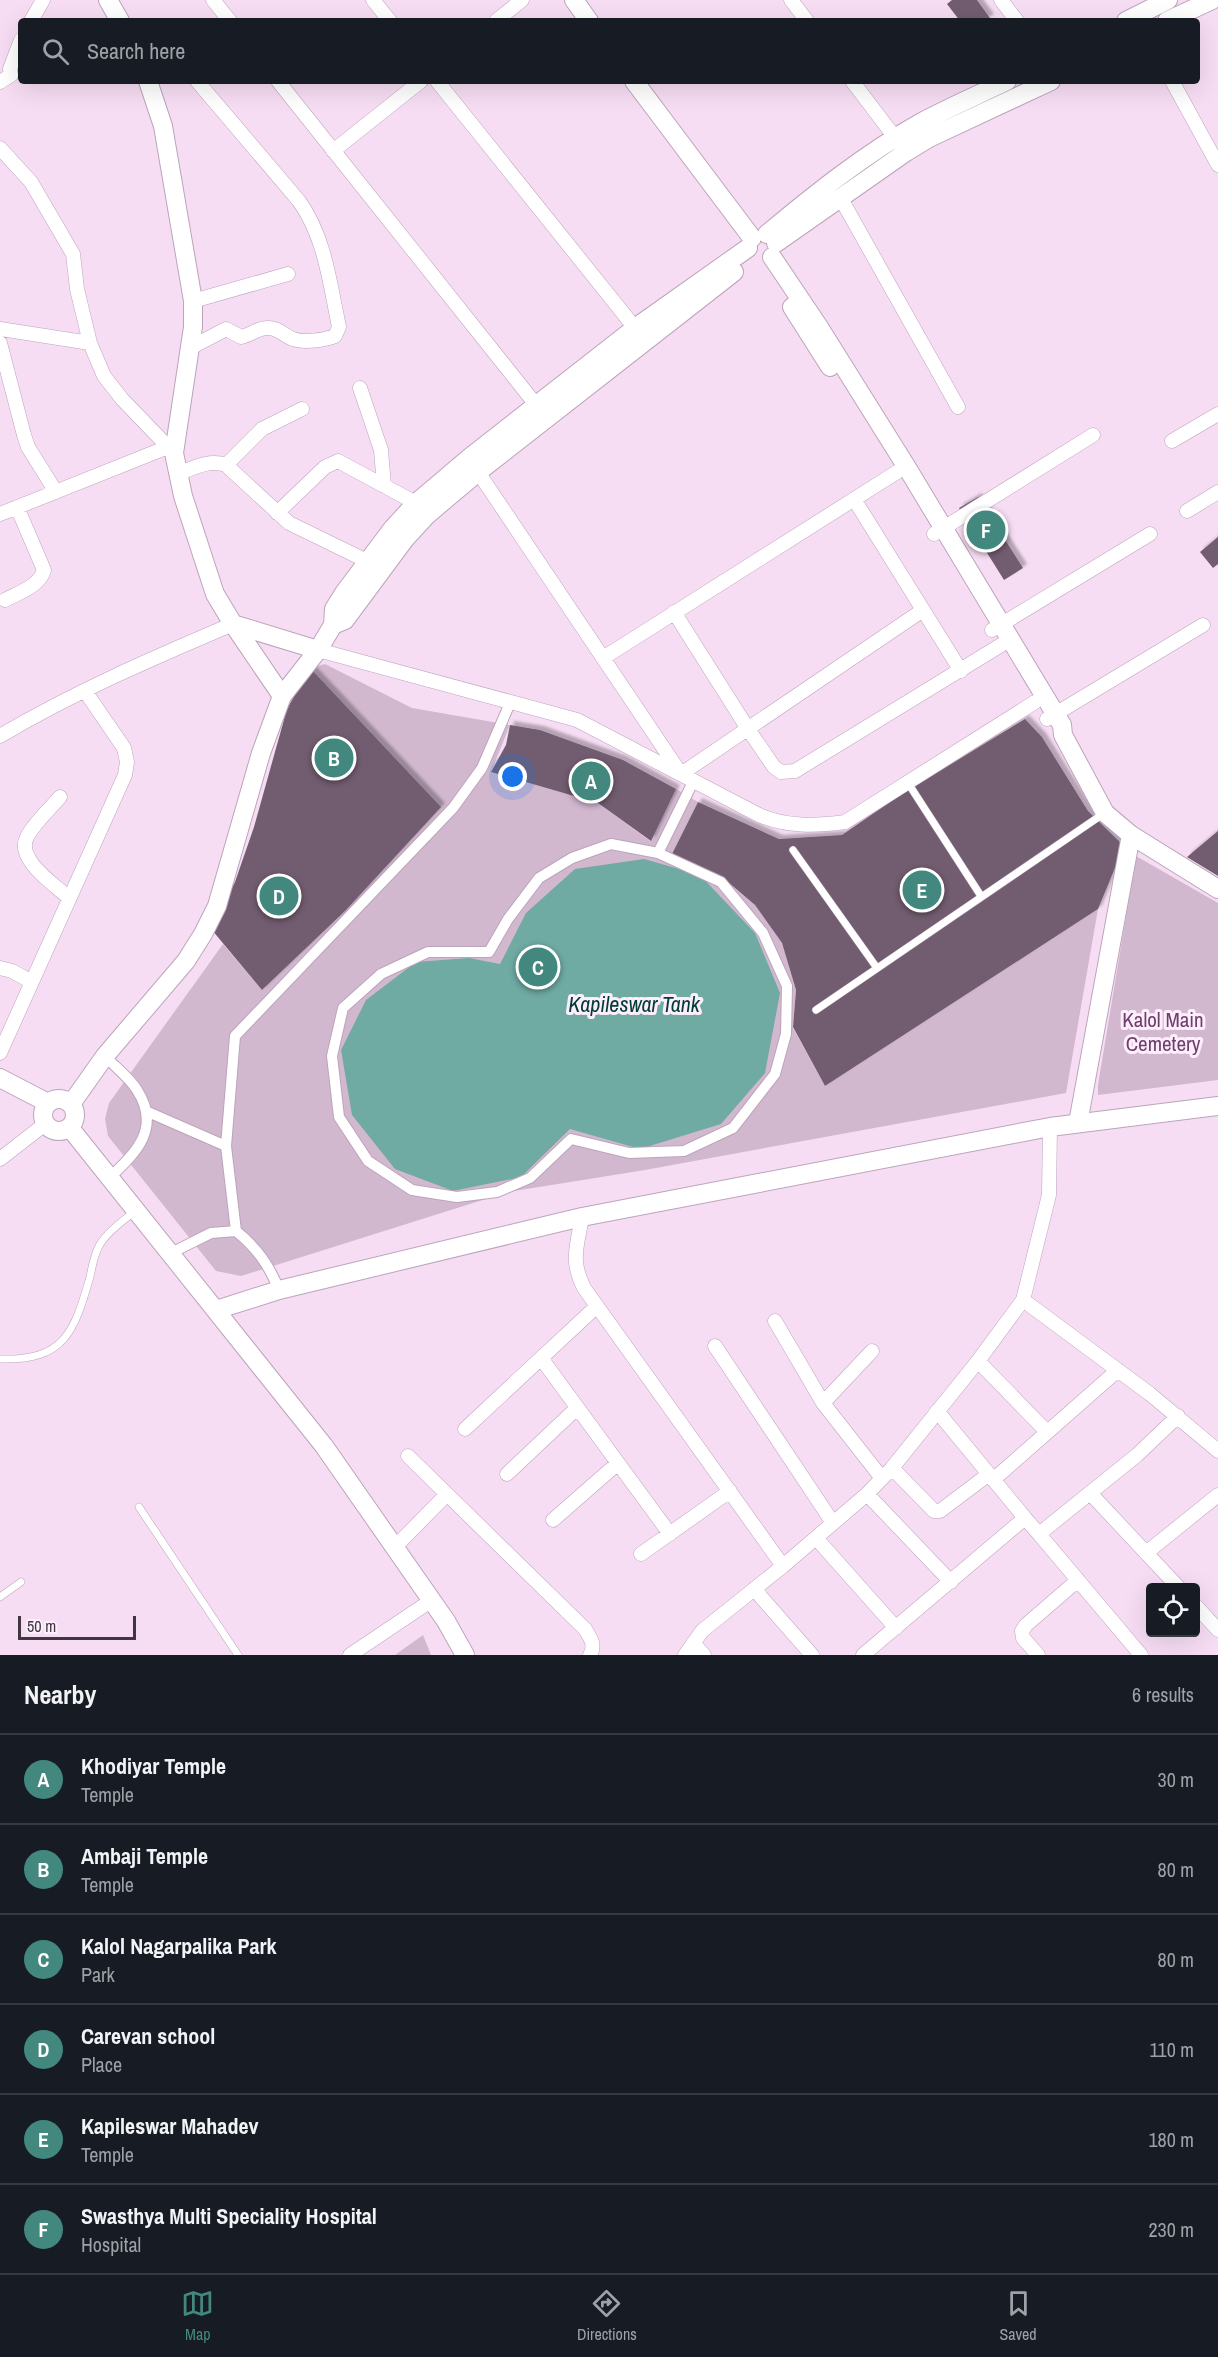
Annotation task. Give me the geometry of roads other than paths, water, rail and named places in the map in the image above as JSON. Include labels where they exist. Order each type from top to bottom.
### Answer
[{"type":"street","points":[[33,18],[43,0]]},
{"type":"street","points":[[108,0],[118,18]]},
{"type":"street","points":[[213,0],[228,18]]},
{"type":"street","points":[[373,0],[388,18]]},
{"type":"street","points":[[500,18],[522,0]]},
{"type":"street","points":[[574,0],[587,18]]},
{"type":"street","points":[[791,0],[805,18]]},
{"type":"street","points":[[1001,0],[1015,18]]},
{"type":"street","points":[[1132,18],[1168,0]]},
{"type":"street","points":[[1173,18],[1209,1]]},
{"type":"street","points":[[0,82],[11,75],[5,65],[18,45]]},
{"type":"street","points":[[149,84],[164,126],[193,301],[190,348],[171,450],[215,594],[282,696]]},
{"type":"street","points":[[190,348],[226,329],[241,337],[266,327],[274,328],[293,339],[300,340],[329,338],[335,336],[339,327],[320,241],[312,219],[200,84]]},
{"type":"street","points":[[280,84],[537,406]]},
{"type":"street","points":[[333,151],[416,84]]},
{"type":"street","points":[[439,84],[635,328]]},
{"type":"street","points":[[636,84],[762,248],[819,327],[998,633],[1050,717]]},
{"type":"street","points":[[854,84],[900,145]]},
{"type":"street","points":[[333,625],[345,620],[393,555],[473,465],[537,406],[635,328],[840,197],[900,145],[921,122],[1001,84]]},
{"type":"street","points":[[70,1104],[105,1056],[186,961],[204,934],[217,906],[261,753],[282,696],[318,650],[333,625],[334,609],[393,528],[416,503],[473,465],[762,248],[829,183],[900,145],[929,138],[1045,84]]},
{"type":"street","points":[[1174,84],[1218,165]]},
{"type":"street","points":[[0,148],[31,182],[73,254],[77,290],[90,343],[104,376],[122,399],[171,450]]},
{"type":"street","points":[[840,197],[958,407]]},
{"type":"street","points":[[762,248],[897,472],[939,531]]},
{"type":"street","points":[[193,301],[288,274]]},
{"type":"street","points":[[0,329],[90,343]]},
{"type":"street","points":[[0,343],[26,441],[56,492]]},
{"type":"street","points":[[360,388],[381,450],[384,486]]},
{"type":"street","points":[[226,465],[262,429],[302,409]]},
{"type":"street","points":[[1172,441],[1218,414]]},
{"type":"street","points":[[939,531],[1094,435]]},
{"type":"street","points":[[0,514],[171,450]]},
{"type":"street","points":[[277,513],[332,463],[338,461],[416,503]]},
{"type":"street","points":[[177,474],[205,464],[218,462],[226,465],[277,513],[307,533],[368,561]]},
{"type":"street","points":[[473,465],[603,658],[687,777]]},
{"type":"street","points":[[603,658],[897,472]]},
{"type":"street","points":[[1186,511],[1218,492]]},
{"type":"street","points":[[854,499],[961,670]]},
{"type":"street","points":[[4,600],[36,583],[42,578],[44,570],[17,507]]},
{"type":"street","points":[[674,612],[774,767],[781,772],[795,771],[961,670],[998,633],[1150,534]]},
{"type":"street","points":[[658,853],[687,777],[748,729],[923,610]]},
{"type":"street","points":[[0,736],[45,709],[233,624],[318,650],[577,720],[774,822],[791,825],[824,825],[845,822],[1035,702]]},
{"type":"street","points":[[1050,717],[1203,626]]},
{"type":"street","points":[[998,633],[1035,702],[1062,725],[1063,735],[1106,813],[1131,835],[1218,889]]},
{"type":"street","points":[[0,1053],[125,775],[127,762],[124,748],[85,691]]},
{"type":"street","points":[[236,1231],[226,1146],[235,1036],[453,808],[482,768],[510,703]]},
{"type":"street","points":[[60,797],[26,838],[24,848],[31,864],[69,898]]},
{"type":"street","points":[[1078,1123],[1131,835]]},
{"type":"street","points":[[611,844],[658,853],[722,882],[763,933],[787,986],[786,1034],[775,1074],[733,1128],[684,1151],[628,1154],[571,1139],[530,1178],[496,1192],[457,1197],[412,1190],[368,1161],[339,1117],[332,1056],[343,1008],[381,974],[428,952],[489,951],[508,919],[539,878],[572,858],[611,844]]},
{"type":"street","points":[[0,968],[12,970],[32,982]]},
{"type":"street","points":[[105,1056],[137,1089],[148,1112],[146,1135],[130,1159],[110,1177]]},
{"type":"street","points":[[0,1078],[48,1103],[62,1099],[70,1104],[75,1114],[70,1128],[57,1132],[45,1124],[43,1117],[48,1103]]},
{"type":"street","points":[[216,1310],[279,1290],[582,1218],[1050,1127],[1218,1106]]},
{"type":"street","points":[[148,1112],[226,1146]]},
{"type":"street","points":[[0,1159],[45,1124]]},
{"type":"street","points":[[704,1655],[689,1649],[702,1631],[867,1494],[937,1411],[1023,1300],[1049,1195],[1050,1127]]},
{"type":"street","points":[[70,1128],[324,1446],[446,1620],[465,1655]]},
{"type":"street","points":[[582,1218],[574,1260],[585,1288],[783,1566]]},
{"type":"street","points":[[171,1253],[211,1233],[236,1231],[252,1243],[269,1265],[279,1290]]},
{"type":"street","points":[[1023,1300],[1178,1416],[1218,1451]]},
{"type":"street","points":[[465,1429],[597,1306]]},
{"type":"street","points":[[775,1321],[823,1403],[886,1473],[934,1510],[940,1511],[991,1477],[1118,1370]]},
{"type":"street","points":[[716,1346],[833,1523]]},
{"type":"street","points":[[823,1403],[872,1351]]},
{"type":"street","points":[[541,1358],[670,1534]]},
{"type":"street","points":[[978,1360],[1047,1432]]},
{"type":"street","points":[[507,1474],[577,1408]]},
{"type":"street","points":[[937,1411],[1141,1655]]},
{"type":"street","points":[[1039,1534],[1137,1455],[1178,1416]]},
{"type":"street","points":[[408,1456],[585,1629],[591,1639],[593,1650],[591,1655]]},
{"type":"street","points":[[553,1520],[618,1463]]},
{"type":"street","points":[[641,1554],[730,1491]]},
{"type":"street","points":[[1090,1493],[1175,1583]]},
{"type":"street","points":[[395,1547],[447,1494]]},
{"type":"street","points":[[867,1494],[951,1582]]},
{"type":"street","points":[[1146,1553],[1218,1495]]},
{"type":"street","points":[[863,1655],[1025,1518]]},
{"type":"street","points":[[816,1538],[896,1628]]},
{"type":"street","points":[[1038,1655],[1023,1638],[1022,1631],[1026,1624],[1078,1580]]},
{"type":"street","points":[[754,1589],[812,1655]]},
{"type":"street","points":[[350,1655],[432,1600]]},
{"type":"street","points":[[1200,1610],[1218,1630]]},
{"type":"lane","points":[[908,783],[981,896]]},
{"type":"lane","points":[[816,1010],[1106,813]]},
{"type":"lane","points":[[793,850],[877,968]]},
{"type":"lane","points":[[0,1359],[24,1360],[47,1353],[65,1338],[78,1317],[98,1246],[136,1209]]},
{"type":"lane","points":[[139,1507],[238,1655]]},
{"type":"lane","points":[[0,1597],[21,1582]]},
{"type":"water","name":"Kapileswar Tank","points":[[644,859],[700,875],[755,933],[780,993],[765,1073],[721,1124],[640,1149],[570,1129],[521,1177],[453,1191],[395,1169],[352,1115],[341,1050],[366,1000],[416,962],[469,958],[500,964],[526,913],[575,869]]},
{"type":"place","name":"Swasthya Multi Speciality Hospital","points":[[986,530]]},
{"type":"place","name":"Ambaji Temple","points":[[334,758]]},
{"type":"place","name":"Khodiyar Temple","points":[[591,781]]},
{"type":"place","name":"Kapileswar Mahadev","points":[[922,890]]},
{"type":"place","name":"Carevan school","points":[[279,896]]},
{"type":"place","name":"Kalol Nagarpalika Park","points":[[538,967]]},
{"type":"park label","name":"Kalol Main Cemetery","points":[[1163,1031]]}]
